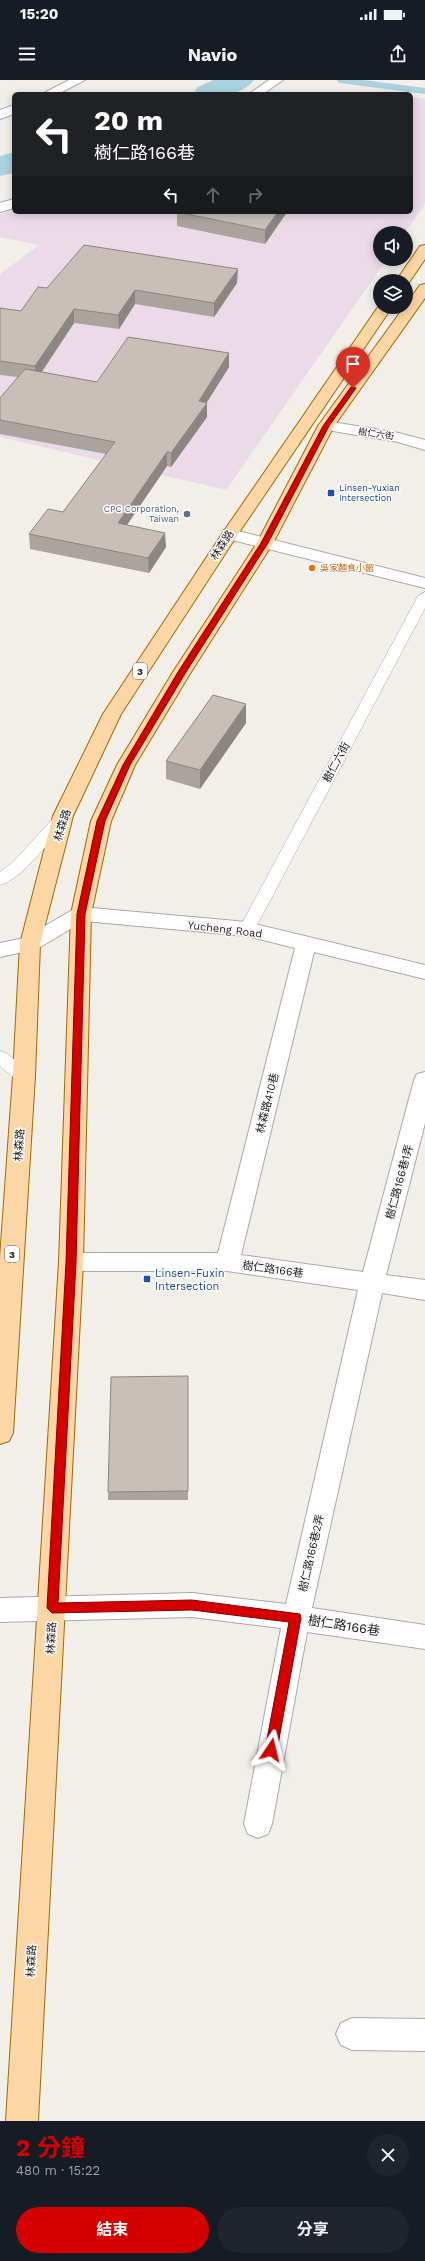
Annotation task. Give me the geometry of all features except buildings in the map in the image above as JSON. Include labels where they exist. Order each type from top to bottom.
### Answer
[{"type":"main road","points":[[408,274],[425,249]]},
{"type":"main road","name":"林森路","points":[[22,2121],[71,1262],[81,914],[101,821],[126,765],[182,672],[265,543],[326,426],[425,288]]},
{"type":"main road","name":"林森路","points":[[0,1433],[24,1076],[30,944],[63,816],[112,714],[230,534],[380,314]]},
{"type":"street","points":[[52,92],[79,80]]},
{"type":"street","points":[[258,92],[276,81]]},
{"type":"street","points":[[0,115],[12,110]]},
{"type":"street","points":[[0,208],[12,204]]},
{"type":"street","name":"樹仁六街","points":[[326,426],[399,438],[425,445]]},
{"type":"street","points":[[230,534],[425,583]]},
{"type":"street","points":[[0,950],[30,944],[81,914]]},
{"type":"street","name":"Yucheng Road","points":[[81,914],[246,929],[425,972]]},
{"type":"street","name":"林森路410巷","points":[[227,1262],[306,943]]},
{"type":"street","name":"樹仁路166巷1弄","points":[[372,1283],[425,1080]]},
{"type":"street","name":"樹仁路166巷","points":[[71,1262],[227,1262],[425,1290]]},
{"type":"street","name":"樹仁路166巷2弄","points":[[258,1824],[296,1618],[372,1283]]},
{"type":"street","name":"樹仁路166巷","points":[[0,1610],[192,1605],[296,1618],[425,1637]]},
{"type":"street","points":[[352,2034],[425,2035]]},
{"type":"lane","name":"樹仁六街","points":[[246,929],[425,596]]},
{"type":"lane","points":[[0,880],[19,865],[63,816]]},
{"type":"lane","points":[[0,1057],[24,1076]]},
{"type":"shaded area","points":[[413,97],[425,99],[425,204],[410,226],[373,226],[373,266],[382,266],[377,274],[373,274],[373,279],[226,490],[0,437],[0,274],[39,245],[0,237],[0,214],[12,210],[12,214],[413,214]]},
{"type":"waterway","points":[[213,92],[238,80]]},
{"type":"waterway","points":[[340,80],[425,91]]},
{"type":"waterway","points":[[0,166],[12,163]]},
{"type":"place","name":"Linsen-Yuxian Intersection","points":[[331,493]]},
{"type":"place","name":"CPC Corporation, Taiwan","points":[[187,514]]},
{"type":"place","name":"吳家麵食小館","points":[[312,568]]},
{"type":"place","name":"Linsen-Fuxin Intersection","points":[[147,1279]]},
{"type":"route","points":[[271,1750],[296,1618],[192,1605],[52,1608],[71,1262],[81,914],[101,821],[126,765],[182,672],[265,543],[326,426],[353,388]]}]
